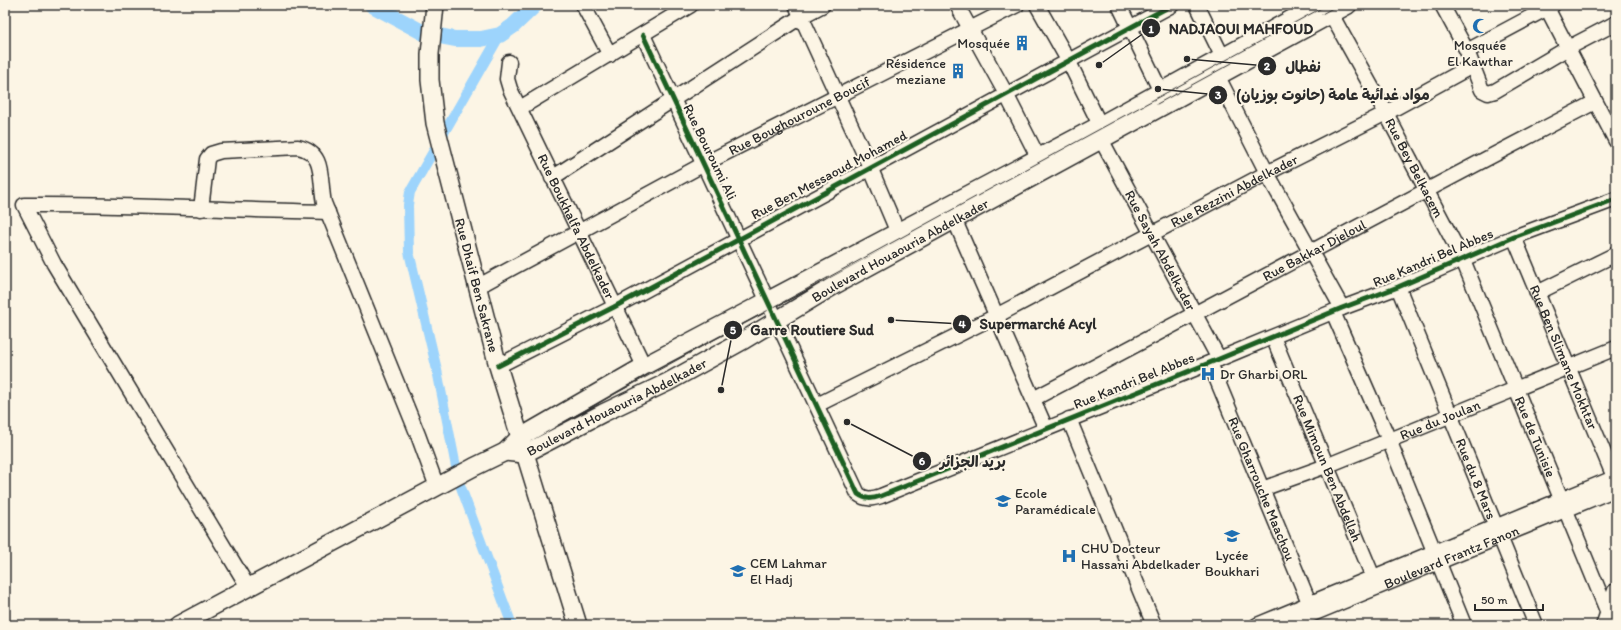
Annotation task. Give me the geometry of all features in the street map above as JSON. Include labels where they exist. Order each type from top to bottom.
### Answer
[{"type":"main road","name":"Boulevard Houaouria Abdelkader","points":[[442,484],[506,452],[603,413],[668,382],[776,321],[835,285],[955,221],[1101,133],[1220,66],[1324,10],[1348,5]]},
{"type":"main road","name":"Rue Dhaif Ben Sakrane","points":[[434,8],[430,54],[430,80],[435,123],[498,366],[578,625]]},
{"type":"main road","name":"Boulevard Houaouria Abdelkader","points":[[522,446],[644,366],[898,233],[1038,157],[1101,133],[1161,92],[1220,66]]},
{"type":"main road","points":[[178,625],[248,586],[442,484]]},
{"type":"main road","points":[[1606,619],[1616,592]]},
{"type":"street","points":[[583,5],[610,55]]},
{"type":"street","points":[[552,178],[672,101],[799,11],[824,5]]},
{"type":"street","points":[[957,5],[1006,94],[1038,157]]},
{"type":"street","name":"Rue Boughouroune Boucif","points":[[477,286],[704,164],[1017,5]]},
{"type":"street","name":"Rue Sayah Abdelkader","points":[[1037,5],[1068,60],[1101,133],[1151,235],[1194,315],[1215,361]]},
{"type":"street","points":[[1119,5],[1161,92]]},
{"type":"street","name":"Rue Ben Messaoud Mohamed","points":[[498,366],[614,306],[1172,5]]},
{"type":"street","points":[[1198,5],[1220,66],[1267,173],[1338,310],[1464,625]]},
{"type":"street","points":[[1445,6],[1467,51],[1482,90],[1488,93],[1495,91],[1568,48],[1616,23]]},
{"type":"street","points":[[520,108],[643,35],[683,7]]},
{"type":"street","points":[[1467,51],[1550,7],[1568,48],[1595,102],[1615,135]]},
{"type":"street","name":"Rue Bey Belkacem","points":[[1324,10],[1386,113],[1463,260]]},
{"type":"street","points":[[799,11],[870,167],[898,233]]},
{"type":"street","name":"Rue Bouroumi Ali","points":[[643,35],[672,101],[704,164],[767,301]]},
{"type":"street","name":"Rue Boukhalfa Abdelkader","points":[[509,62],[507,79],[578,233],[644,366]]},
{"type":"street","name":"Rue Rezzini Abdelkader","points":[[817,405],[996,316],[1267,173],[1386,113],[1472,66]]},
{"type":"street","name":"Rue Bakkar Djeloul","points":[[1033,399],[1595,102]]},
{"type":"street","points":[[201,209],[207,159],[211,154],[221,151],[298,148],[308,150],[314,154],[317,160],[321,190],[328,212],[418,435],[442,484]]},
{"type":"street","name":"Rue Kandri Bel Abbes","points":[[767,301],[858,494],[864,499],[872,499],[1398,287],[1514,237],[1616,199]]},
{"type":"street","points":[[248,586],[54,264],[24,205],[100,204],[201,209],[328,212]]},
{"type":"street","points":[[955,221],[1046,429]]},
{"type":"street","name":"Rue Ben Slimane Mokhtar","points":[[1514,237],[1615,481]]},
{"type":"street","points":[[1537,293],[1616,254]]},
{"type":"street","name":"Rue de Tunisie","points":[[1463,260],[1564,505],[1606,619]]},
{"type":"street","name":"Rue du 8 Mars","points":[[1398,287],[1452,415],[1497,532],[1536,625]]},
{"type":"street","name":"Rue Mimoun Ben Abdellah","points":[[1273,338],[1373,576]]},
{"type":"street","name":"Rue du Joulan","points":[[1262,489],[1326,466],[1516,390],[1567,367],[1616,348]]},
{"type":"street","name":"Rue Gharrouche Maachou","points":[[1215,361],[1262,489],[1311,609]]},
{"type":"street","points":[[1069,419],[1154,625]]},
{"type":"street","name":"Boulevard Frantz Fanon","points":[[1286,625],[1311,609],[1564,505],[1615,481]]},
{"type":"street","points":[[1347,594],[1373,576],[1436,557]]},
{"type":"street","points":[[1257,625],[1311,609]]},
{"type":"waterway","points":[[372,5],[424,33],[455,39],[481,39],[500,35],[513,26],[535,5]]},
{"type":"waterway","points":[[500,35],[410,192],[408,205],[409,252],[437,370],[459,482],[512,625]]},
{"type":"tram line","points":[[558,425],[1327,5]]},
{"type":"tram line","points":[[1322,14],[1338,5]]},
{"type":"tram line","points":[[1157,104],[1232,63]]},
{"type":"cycle path","points":[[498,366],[614,307],[1172,5]]},
{"type":"cycle path","points":[[643,35],[858,494],[866,498],[881,496],[1342,308],[1398,287],[1514,237],[1616,199]]},
{"type":"place","name":"Mosquée El Kawthar","points":[[1480,26]]},
{"type":"place","name":"Mosquée","points":[[1022,43]]},
{"type":"place","name":"نفطال","points":[[1187,59]]},
{"type":"place","name":"NADJAOUI MAHFOUD","points":[[1099,65]]},
{"type":"place","name":"Résidence meziane","points":[[958,71]]},
{"type":"place","name":"مواد غدائية عامة (حانوت بوزيان)","points":[[1158,89]]},
{"type":"place","name":"Supermarché Acyl","points":[[891,320]]},
{"type":"place","name":"Dr Gharbi ORL","points":[[1208,374]]},
{"type":"place","name":"Garre Routiere Sud","points":[[721,390]]},
{"type":"place","name":"بريد الجزائر","points":[[847,422]]},
{"type":"place","name":"Ecole Paramédicale","points":[[1003,501]]},
{"type":"place","name":"Lycée Boukhari","points":[[1232,536]]},
{"type":"place","name":"CHU Docteur Hassani Abdelkader","points":[[1069,556]]},
{"type":"place","name":"CEM Lahmar El Hadj","points":[[738,571]]}]
